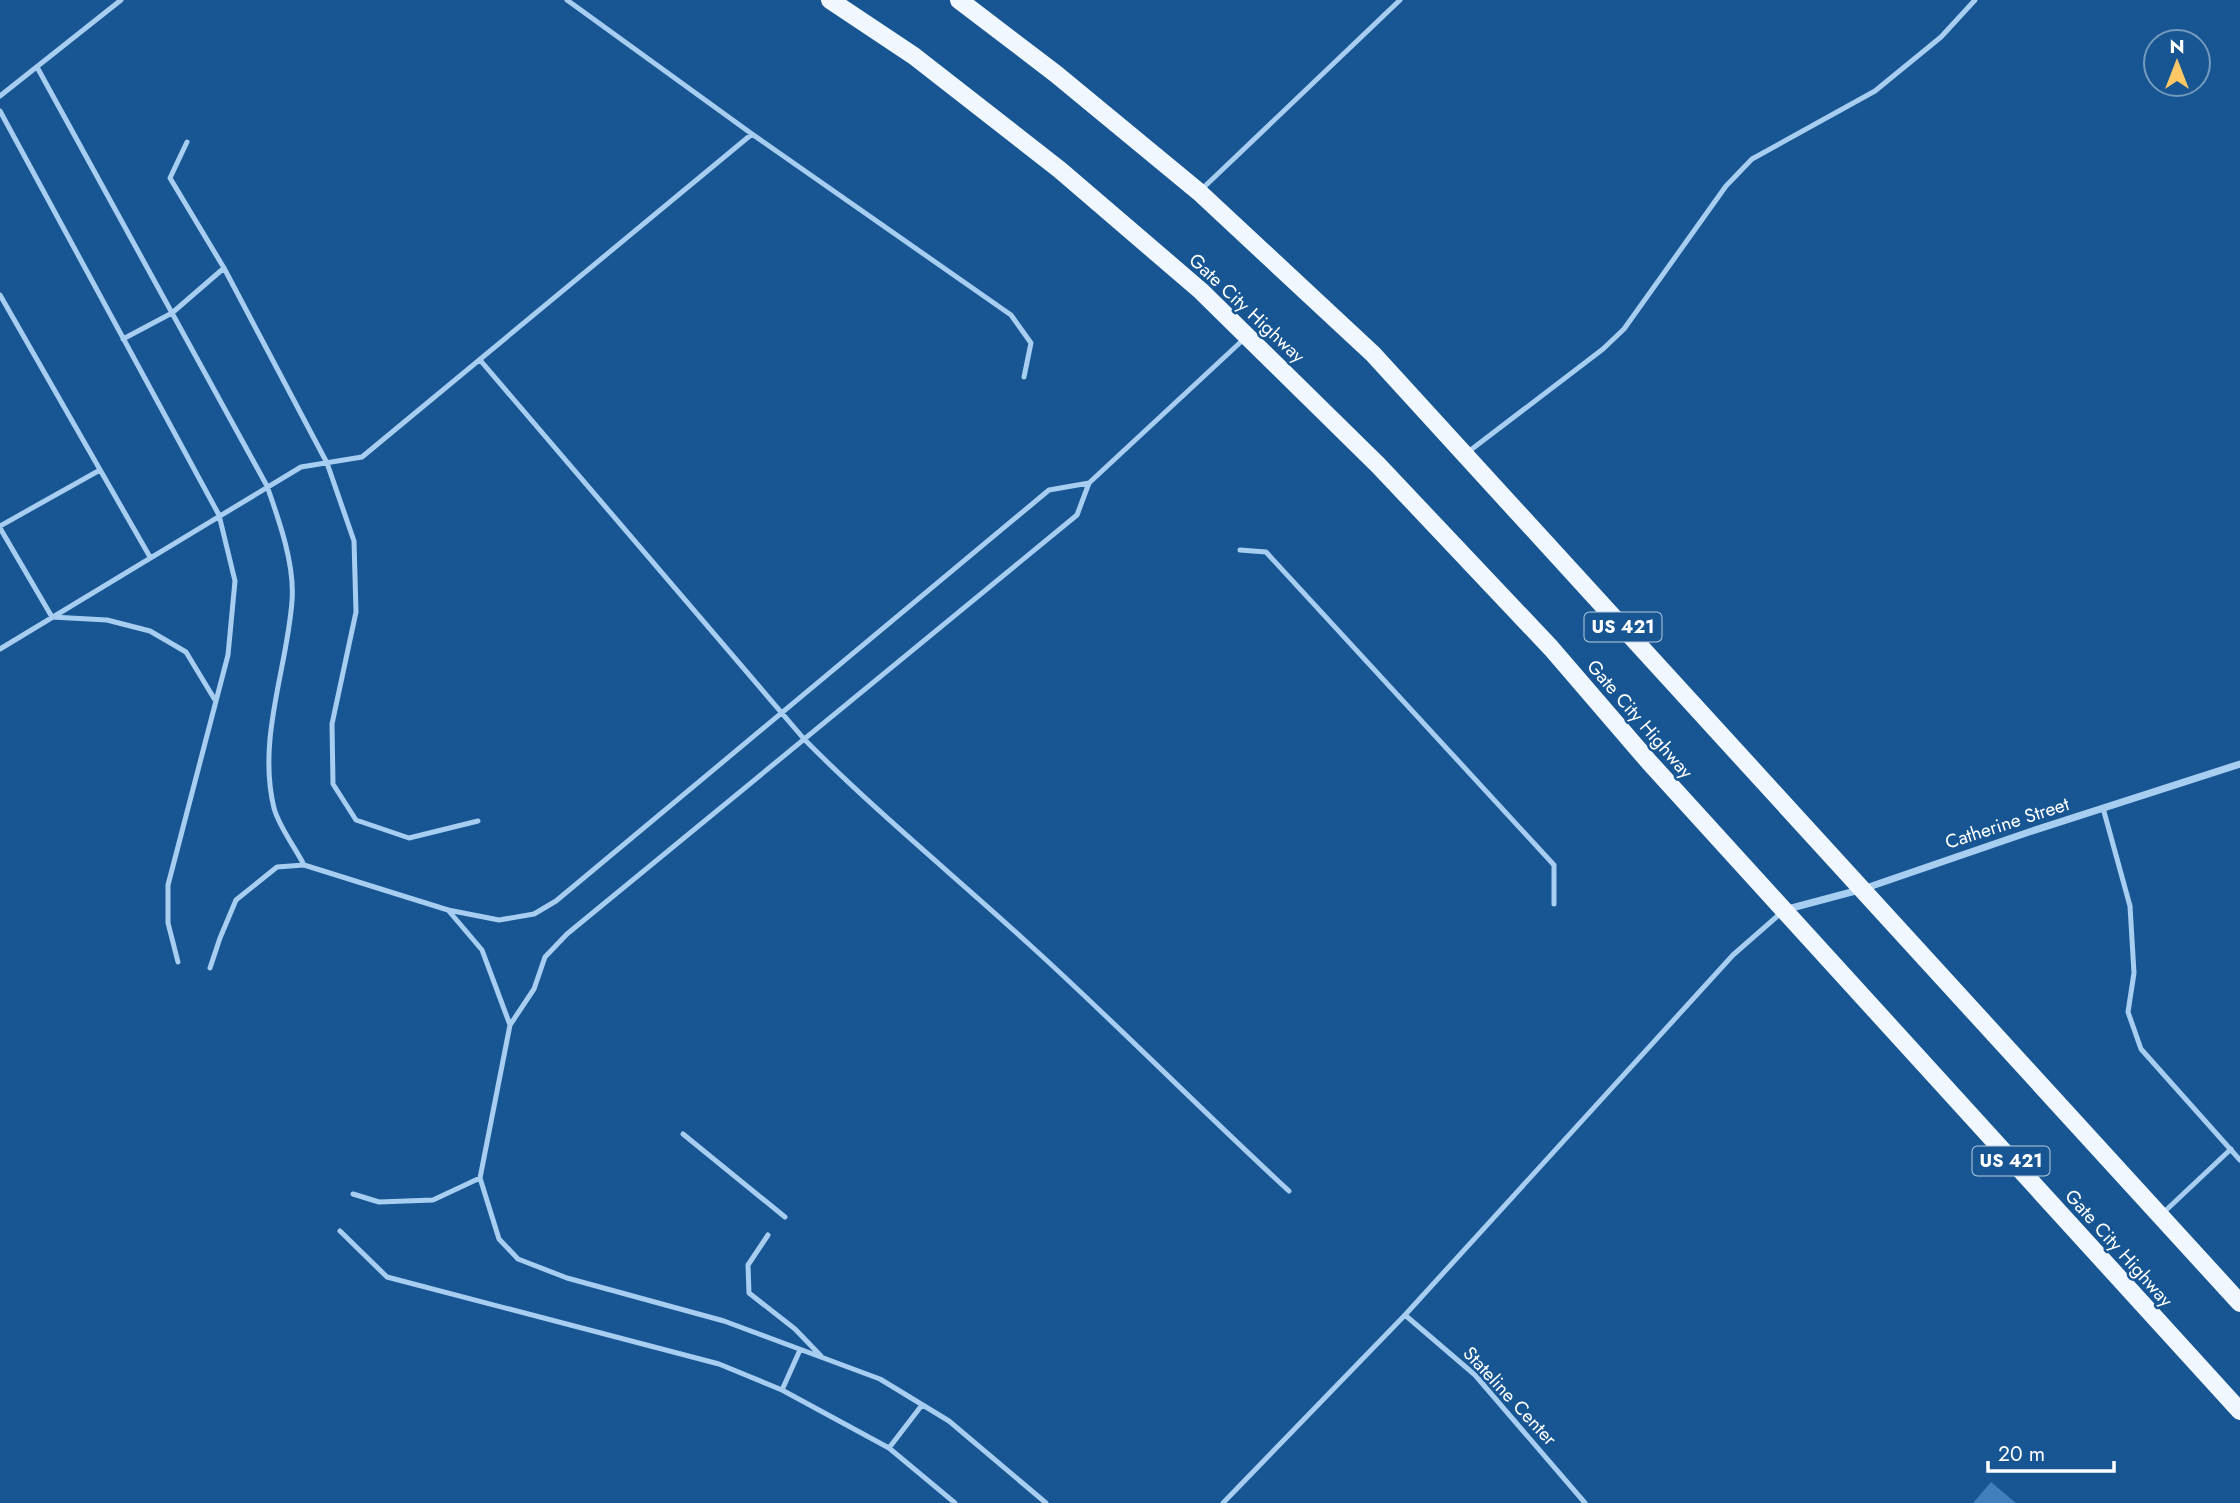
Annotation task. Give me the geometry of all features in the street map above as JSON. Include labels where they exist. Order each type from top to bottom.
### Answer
[{"type":"main road","name":"Gate City Highway","points":[[830,0],[914,56],[1060,170],[1200,291],[1378,465],[1541,638],[1783,911],[2240,1412]]},
{"type":"main road","name":"US 421","points":[[959,0],[1056,74],[1199,192],[1373,354],[2240,1303]]},
{"type":"street","name":"Catherine Street","points":[[1783,911],[1863,889],[2240,764]]},
{"type":"lane","points":[[0,96],[121,0]]},
{"type":"lane","points":[[567,0],[752,134],[1011,315],[1031,343],[1024,377]]},
{"type":"lane","points":[[1199,192],[1400,0]]},
{"type":"lane","points":[[1466,454],[1603,349],[1624,329],[1726,186],[1752,159],[1875,91],[1941,37],[1975,0]]},
{"type":"lane","points":[[37,67],[267,486],[285,539],[293,599],[274,711],[268,768],[275,810],[304,864]]},
{"type":"lane","points":[[0,111],[219,515],[235,581],[228,655],[168,885],[168,923],[178,961]]},
{"type":"lane","points":[[0,649],[301,467],[362,457],[752,134]]},
{"type":"lane","points":[[187,142],[170,178],[224,268],[327,463],[354,541],[356,612],[332,724],[333,783],[356,820],[409,838],[478,821]]},
{"type":"lane","points":[[123,339],[172,313],[224,268]]},
{"type":"lane","points":[[0,295],[150,557]]},
{"type":"lane","points":[[1046,1503],[949,1422],[880,1379],[724,1321],[567,1278],[519,1259],[499,1239],[480,1178],[510,1025],[534,989],[545,957],[567,934],[1077,515],[1088,483],[1247,336]]},
{"type":"lane","points":[[480,360],[804,739],[853,788],[1098,1008],[1199,1109],[1289,1191]]},
{"type":"lane","points":[[52,617],[0,527],[100,470]]},
{"type":"lane","points":[[210,968],[236,900],[277,867],[304,864],[448,910],[499,920],[534,914],[556,901],[1049,490],[1088,483]]},
{"type":"lane","points":[[1240,550],[1266,552],[1554,864],[1555,904]]},
{"type":"lane","points":[[52,617],[107,620],[150,631],[186,652],[215,701]]},
{"type":"lane","points":[[2103,808],[2130,906],[2134,973],[2129,1012],[2141,1049],[2240,1160]]},
{"type":"lane","points":[[448,910],[482,950],[510,1025]]},
{"type":"lane","points":[[1223,1503],[1405,1315],[1733,955],[1783,911]]},
{"type":"lane","points":[[683,1134],[785,1217]]},
{"type":"lane","points":[[2161,1216],[2231,1149]]},
{"type":"lane","points":[[353,1194],[379,1202],[433,1200],[480,1178]]},
{"type":"lane","points":[[340,1231],[387,1277],[719,1364],[782,1390],[889,1448],[955,1503]]},
{"type":"lane","points":[[768,1235],[748,1265],[749,1293],[795,1329],[824,1358]]},
{"type":"lane","name":"Stateline Center","points":[[1405,1315],[1475,1375],[1585,1503]]},
{"type":"lane","points":[[782,1390],[800,1350]]},
{"type":"lane","points":[[889,1448],[922,1405]]},
{"type":"building","points":[[1991,1482],[2016,1503],[1973,1503]]}]
